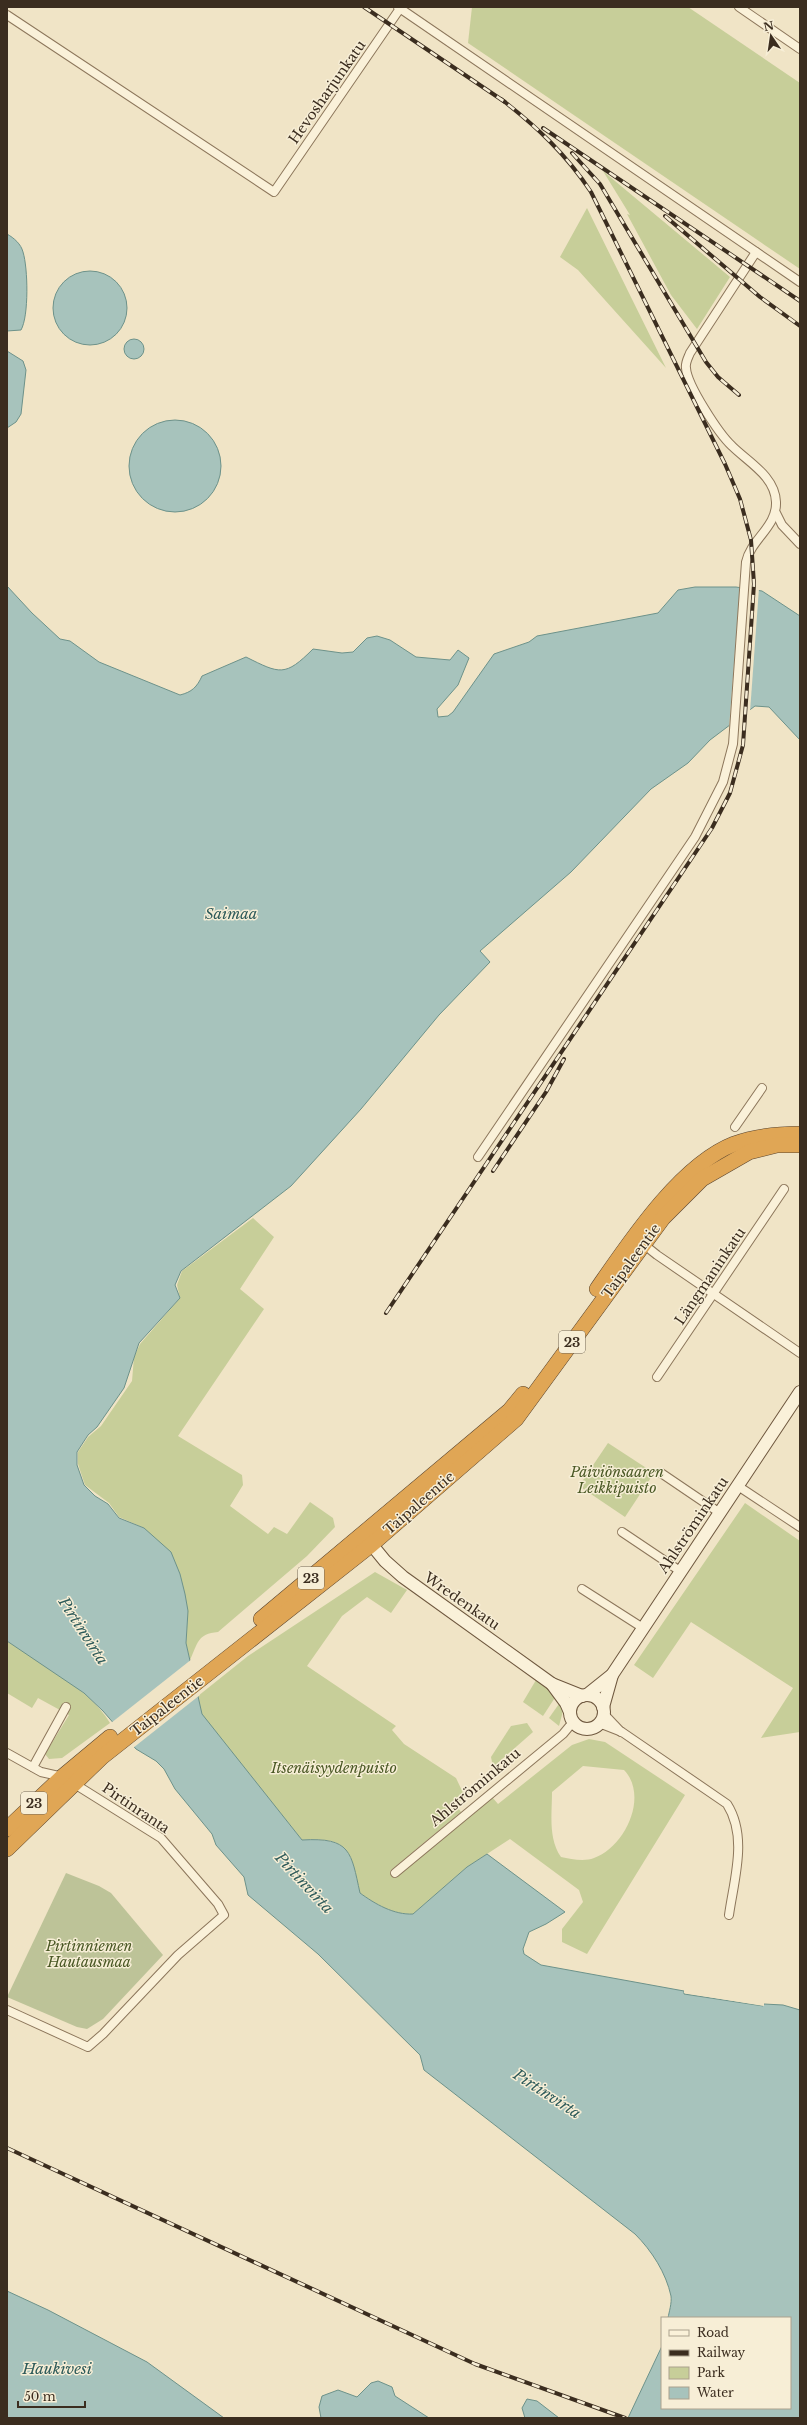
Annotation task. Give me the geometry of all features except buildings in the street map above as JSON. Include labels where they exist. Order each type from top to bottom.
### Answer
[{"type":"highway","name":"Taipaleentie","points":[[7,1829],[99,1753],[239,1644],[516,1419],[639,1240],[686,1176],[717,1153],[734,1144],[772,1134],[800,1134]]},
{"type":"highway","name":"Taipaleentie","points":[[639,1240],[702,1179],[723,1165],[749,1152],[777,1145],[800,1145]]},
{"type":"highway","name":"Taipaleentie","points":[[7,1849],[68,1780]]},
{"type":"street","points":[[399,7],[800,282]]},
{"type":"street","name":"Hevosharjunkatu","points":[[7,15],[274,192],[399,7]]},
{"type":"street","points":[[739,7],[800,49]]},
{"type":"street","points":[[756,252],[690,353],[686,368],[706,410],[723,437],[766,476],[774,490],[776,513],[782,525],[800,544]]},
{"type":"street","points":[[478,1157],[695,837],[723,782],[733,744],[748,553],[772,523],[776,513]]},
{"type":"street","points":[[735,1127],[762,1088]]},
{"type":"street","name":"Längmaninkatu","points":[[658,1377],[784,1189]]},
{"type":"street","points":[[639,1240],[800,1353]]},
{"type":"street","name":"Ahlströminkatu","points":[[602,1714],[612,1675],[800,1392]]},
{"type":"street","points":[[661,1473],[720,1513]]},
{"type":"street","points":[[738,1486],[800,1527]]},
{"type":"street","points":[[622,1532],[680,1571]]},
{"type":"street","name":"Wredenkatu","points":[[367,1540],[403,1577],[552,1684],[584,1695]]},
{"type":"street","points":[[582,1589],[643,1628]]},
{"type":"street","name":"Ahlströminkatu","points":[[584,1695],[612,1675]]},
{"type":"street","name":"Wredenkatu","points":[[552,1684],[566,1703],[572,1717]]},
{"type":"street","points":[[602,1714],[589,1728],[578,1726],[572,1717],[573,1702],[584,1695],[597,1698],[602,1714],[622,1732],[721,1798],[730,1810],[736,1826],[738,1850],[729,1915]]},
{"type":"street","points":[[32,1767],[66,1707]]},
{"type":"street","name":"Ahlströminkatu","points":[[395,1873],[563,1734],[572,1717]]},
{"type":"street","name":"Pirtinranta","points":[[7,1753],[41,1772],[68,1780],[161,1838],[218,1904],[224,1915],[178,1954],[103,2034],[88,2047],[7,2010]]},
{"type":"green space","points":[[472,7],[688,7],[800,83],[800,269],[468,43]]},
{"type":"green space","points":[[603,171],[730,277],[697,329],[671,295],[627,214],[630,215]]},
{"type":"green space","points":[[587,208],[666,368],[578,270],[560,257]]},
{"type":"green space","points":[[253,1218],[274,1237],[240,1289],[264,1309],[178,1436],[242,1475],[243,1485],[230,1506],[268,1534],[274,1527],[287,1534],[310,1502],[333,1518],[335,1527],[307,1556],[218,1632],[202,1637],[199,1640],[190,1660],[186,1643],[188,1611],[180,1574],[144,1528],[119,1517],[109,1503],[85,1485],[78,1464],[78,1452],[88,1437],[101,1426],[132,1381],[134,1357],[140,1344],[180,1298],[177,1285],[182,1271]]},
{"type":"green space","name":"Päiviönsaaren Leikkipuisto","points":[[608,1443],[654,1473],[625,1517],[579,1486]]},
{"type":"green space","points":[[745,1503],[800,1541],[800,1732],[761,1738],[793,1688],[691,1622],[653,1678],[634,1665]]},
{"type":"green space","name":"Itsenäisyydenpuisto","points":[[375,1572],[407,1590],[391,1613],[367,1597],[342,1616],[307,1666],[396,1726],[392,1730],[404,1744],[456,1778],[465,1797],[456,1805],[461,1812],[390,1871],[395,1878],[492,1797],[498,1804],[572,1745],[589,1739],[605,1742],[685,1795],[587,1954],[562,1942],[562,1929],[583,1902],[579,1890],[510,1839],[467,1867],[413,1914],[392,1911],[378,1905],[360,1893],[351,1858],[340,1844],[318,1839],[302,1840],[201,1714],[198,1696],[248,1656]],"holes":[[[583,1766],[624,1770],[631,1781],[634,1793],[634,1806],[630,1820],[624,1832],[605,1852],[594,1858],[582,1860],[561,1857],[552,1834],[552,1792]]]},
{"type":"green space","points":[[7,1641],[49,1667],[77,1687],[101,1710],[110,1723],[62,1758],[49,1759],[45,1754],[69,1715],[38,1698],[32,1708],[7,1693]]},
{"type":"green space","points":[[536,1680],[556,1696],[543,1716],[523,1702]]},
{"type":"green space","points":[[561,1701],[563,1711],[559,1726],[549,1718]]},
{"type":"green space","points":[[527,1723],[533,1732],[493,1767],[491,1757],[511,1726]]},
{"type":"green space","name":"Pirtinniemen Hautausmaa","points":[[66,1873],[99,1886],[111,1893],[163,1955],[103,2019],[87,2029],[77,2027],[7,1997]]},
{"type":"water","points":[[7,234],[15,239],[19,244],[25,259],[27,292],[24,323],[21,330],[7,331]]},
{"type":"water","points":[[83,271],[97,271],[111,277],[121,287],[127,301],[125,322],[121,329],[111,339],[97,345],[83,345],[69,339],[59,329],[53,315],[53,301],[59,287],[69,277]]},
{"type":"water","points":[[130,339],[138,339],[144,345],[144,353],[138,359],[130,359],[124,353],[124,345]]},
{"type":"water","points":[[7,351],[23,361],[26,370],[21,414],[16,422],[7,428]]},
{"type":"water","points":[[175,420],[184,421],[201,428],[213,440],[220,457],[220,475],[213,492],[201,504],[184,511],[175,512],[166,511],[149,504],[137,492],[130,475],[129,466],[130,457],[137,440],[149,428],[166,421]]},
{"type":"water","name":"Saimaa","points":[[7,586],[32,613],[60,639],[70,641],[99,662],[180,695],[194,688],[202,676],[246,657],[267,667],[282,670],[296,664],[313,649],[342,653],[353,652],[367,638],[377,636],[390,640],[416,657],[450,660],[458,650],[469,658],[458,685],[437,709],[438,717],[448,716],[453,712],[494,654],[529,642],[537,636],[658,613],[678,590],[695,587],[736,587],[762,591],[800,616],[800,740],[769,707],[755,706],[710,740],[688,763],[651,789],[571,872],[480,951],[490,962],[439,1015],[361,1109],[291,1186],[181,1271],[175,1285],[180,1298],[139,1343],[124,1388],[97,1427],[88,1435],[77,1452],[77,1465],[84,1485],[95,1496],[108,1504],[119,1518],[144,1528],[171,1552],[180,1574],[185,1594],[188,1611],[186,1643],[202,1714],[302,1840],[330,1841],[340,1845],[346,1850],[351,1857],[360,1893],[392,1911],[413,1914],[467,1867],[487,1854],[565,1912],[546,1924],[529,1932],[523,1949],[524,1954],[541,1965],[684,1991],[684,1994],[763,2006],[764,2004],[783,2005],[800,2010],[800,2418],[628,2418],[661,2348],[661,2409],[791,2409],[791,2317],[668,2317],[671,2296],[666,2279],[653,2255],[635,2234],[424,2070],[420,2055],[318,1954],[248,1895],[244,1877],[216,1845],[212,1834],[175,1789],[164,1769],[156,1761],[136,1749],[103,1711],[84,1693],[7,1641]]},
{"type":"water","name":"Haukivesi","points":[[7,2291],[48,2310],[147,2362],[224,2418],[7,2418]]},
{"type":"water","points":[[378,2381],[392,2387],[395,2396],[429,2418],[321,2418],[319,2407],[322,2396],[338,2390],[357,2397],[371,2383]]},
{"type":"water","points":[[527,2399],[537,2401],[559,2418],[525,2418],[522,2408]]},
{"type":"pier","points":[[740,585],[759,588],[750,712],[729,728]]},
{"type":"pier","points":[[192,1659],[200,1695],[133,1748],[111,1723]]},
{"type":"pier","points":[[684,1989],[686,1992],[762,2004],[764,2002],[764,2006],[684,1993]]},
{"type":"railway","points":[[364,7],[505,102]]},
{"type":"railway","points":[[386,1313],[712,828],[730,793],[743,745],[754,584],[751,540],[740,499],[725,464],[591,192],[561,153],[527,120],[501,99]]},
{"type":"railway","points":[[543,128],[800,301]]},
{"type":"railway","points":[[572,153],[600,184],[706,362],[718,377],[739,395]]},
{"type":"railway","points":[[665,216],[760,297],[800,326]]},
{"type":"railway","points":[[493,1171],[546,1092],[564,1059]]},
{"type":"railway","points":[[7,2148],[475,2364],[625,2418]]},
{"type":"water label","name":"Pirtinvirta","points":[[83,1631]]},
{"type":"water label","name":"Pirtinvirta","points":[[304,1883]]},
{"type":"water label","name":"Pirtinvirta","points":[[547,2094]]}]
